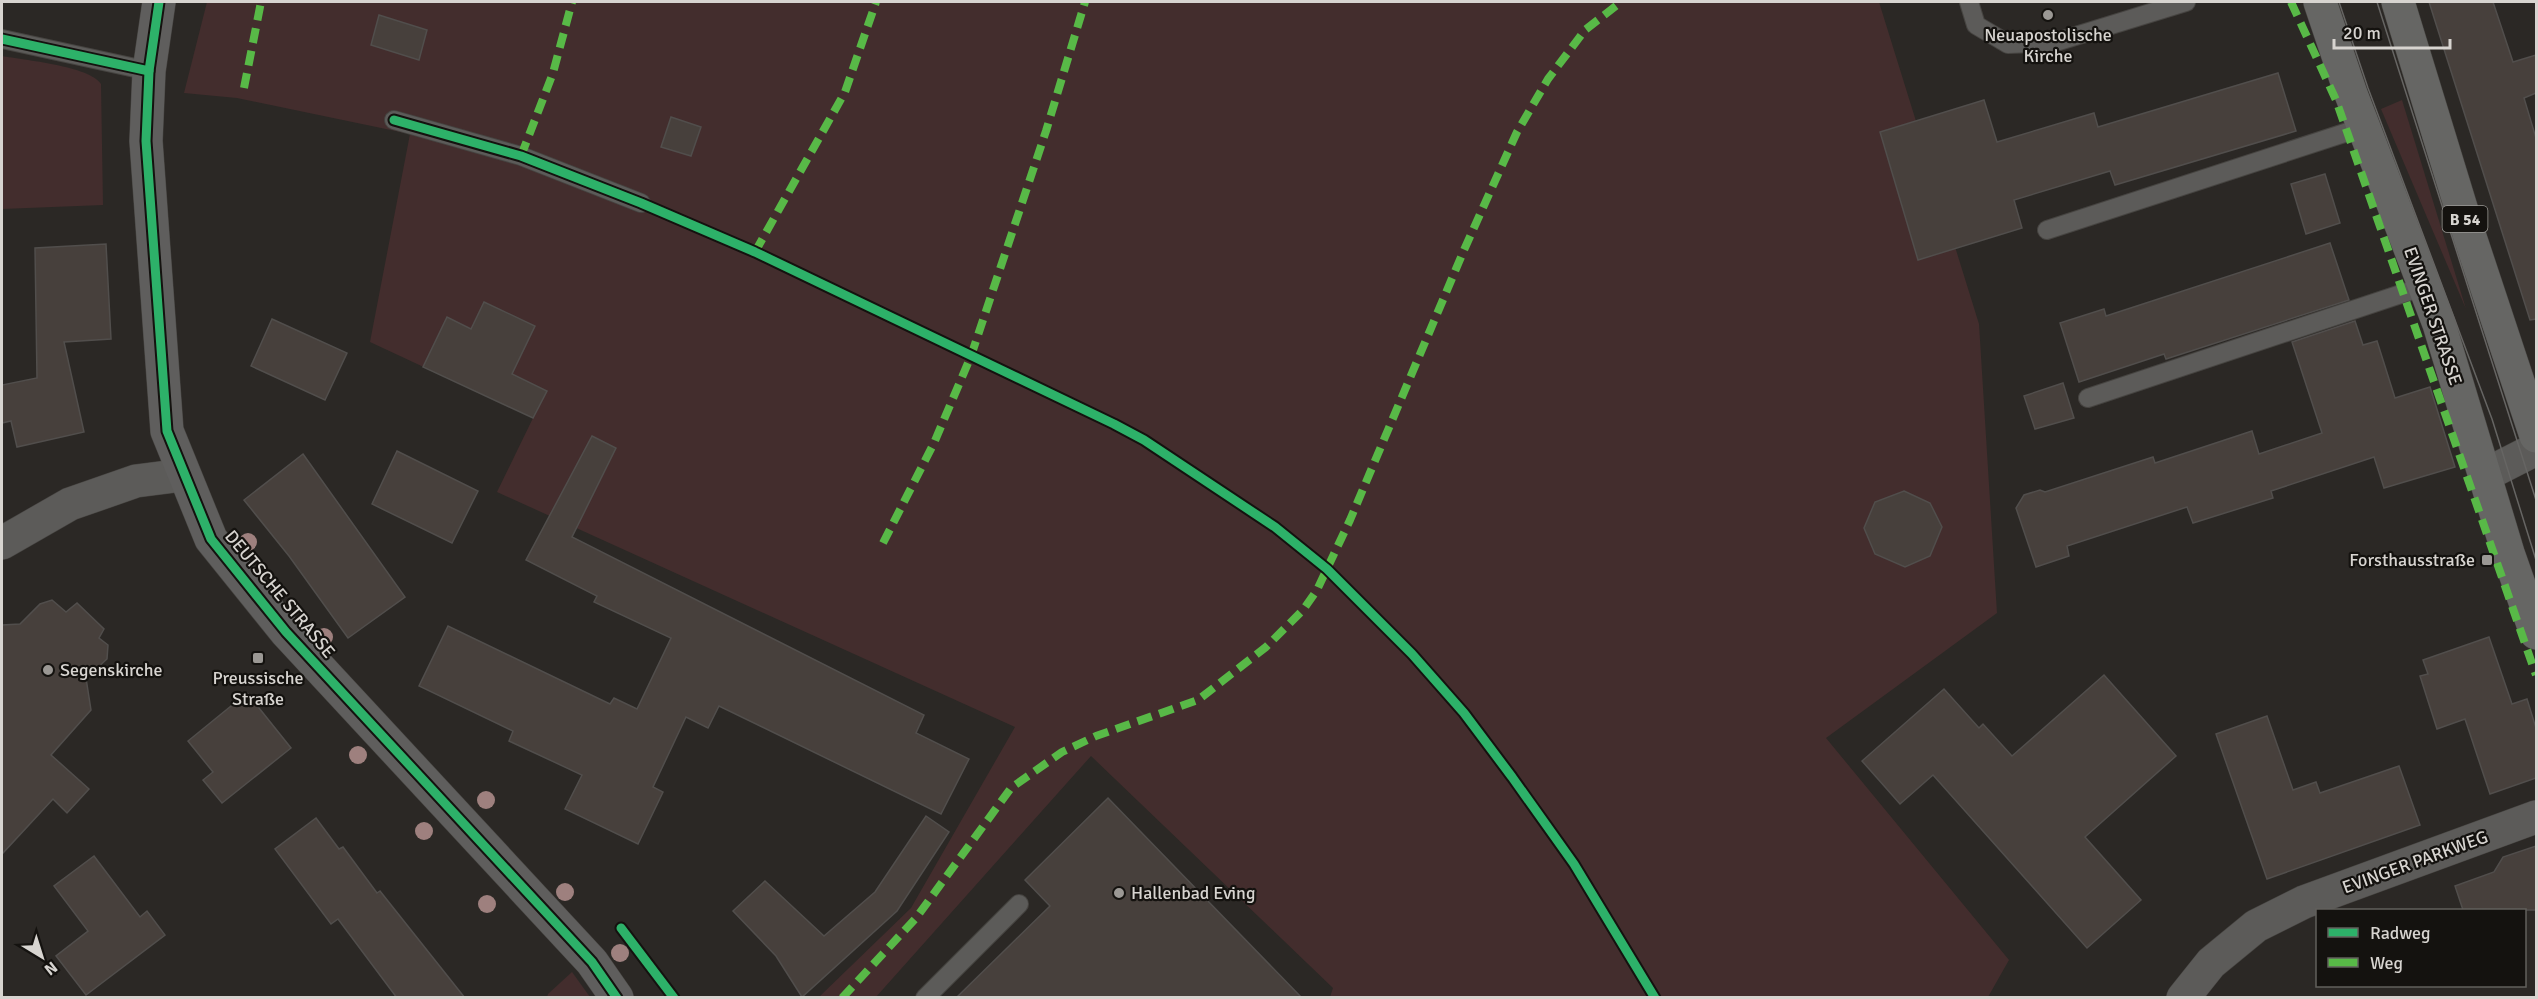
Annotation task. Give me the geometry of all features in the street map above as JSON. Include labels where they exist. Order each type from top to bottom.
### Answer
[{"type":"main road","name":"EVINGER STRASSE","points":[[2320,2],[2363,127],[2439,324],[2536,633]]},
{"type":"main road","name":"B 54","points":[[2398,2],[2470,237],[2536,436]]},
{"type":"street","name":"DEUTSCHE STRASSE","points":[[159,2],[149,71],[146,141],[167,431],[211,539],[286,632],[592,962],[617,998]]},
{"type":"street","points":[[2485,475],[2536,449]]},
{"type":"street","points":[[2,543],[70,504],[136,481],[183,475]]},
{"type":"street","name":"EVINGER PARKWEG","points":[[2183,998],[2211,963],[2256,926],[2304,902],[2536,816]]},
{"type":"lane","points":[[1969,2],[1976,25],[2008,44],[2056,42],[2186,2]]},
{"type":"lane","points":[[2,39],[149,71]]},
{"type":"lane","points":[[394,120],[521,156],[640,203]]},
{"type":"lane","points":[[2047,230],[2363,127]]},
{"type":"lane","points":[[2088,398],[2425,286]]},
{"type":"lane","points":[[925,998],[1019,904]]},
{"type":"shaded area","points":[[207,2],[1879,2],[1979,324],[1997,613],[1826,738],[2009,960],[1988,997],[1330,997],[1333,988],[1091,756],[876,997],[819,997],[911,908],[1015,727],[497,492],[533,418],[370,342],[410,134],[237,98],[184,93]]},
{"type":"shaded area","points":[[2,56],[70,68],[94,78],[101,84],[103,205],[2,209]]},
{"type":"shaded area","points":[[2402,100],[2466,309],[2381,109]]},
{"type":"shaded area","points":[[572,972],[590,997],[547,997],[548,994]]},
{"type":"building","points":[[2429,2],[2493,2],[2513,62],[2536,55],[2536,93],[2524,98],[2536,138],[2536,319],[2530,320]]},
{"type":"building","points":[[379,15],[427,30],[419,60],[371,45]]},
{"type":"building","points":[[2278,73],[2296,131],[2115,185],[2110,171],[2014,200],[2022,228],[1918,260],[1880,132],[1984,100],[1997,142],[2094,113],[2098,127]]},
{"type":"building","points":[[671,117],[701,127],[691,156],[661,147]]},
{"type":"building","points":[[2325,174],[2340,223],[2306,234],[2291,184]]},
{"type":"building","points":[[2330,243],[2349,300],[2166,359],[2164,354],[2079,382],[2060,323],[2104,309],[2106,316]]},
{"type":"building","points":[[106,244],[111,339],[64,342],[84,432],[17,447],[11,421],[2,423],[2,385],[37,378],[35,248]]},
{"type":"building","points":[[484,302],[535,326],[512,374],[547,391],[533,418],[423,367],[447,317],[471,329]]},
{"type":"building","points":[[272,319],[347,353],[325,400],[251,366]]},
{"type":"building","points":[[2355,321],[2363,345],[2377,341],[2395,398],[2430,387],[2455,467],[2384,488],[2374,457],[2271,491],[2273,498],[2193,523],[2187,507],[2067,546],[2069,556],[2036,567],[2016,508],[2024,495],[2040,490],[2045,492],[2153,457],[2155,463],[2252,431],[2259,454],[2322,433],[2292,342]]},
{"type":"building","points":[[2063,383],[2074,418],[2035,429],[2024,396]]},
{"type":"building","points":[[592,436],[616,448],[572,537],[924,715],[916,733],[969,759],[941,814],[719,706],[708,728],[686,717],[653,787],[663,792],[638,844],[565,809],[582,775],[509,741],[513,731],[419,686],[448,626],[610,704],[614,698],[637,709],[671,638],[594,602],[597,596],[526,560]]},
{"type":"building","points":[[397,451],[478,491],[452,543],[372,504]]},
{"type":"building","points":[[303,454],[405,597],[348,638],[289,556],[244,500]]},
{"type":"building","points":[[1904,491],[1930,503],[1942,527],[1930,556],[1905,567],[1875,554],[1864,528],[1875,502]]},
{"type":"building","name":"Segenskirche","points":[[52,600],[66,612],[77,603],[104,629],[99,638],[108,645],[107,659],[86,678],[91,710],[51,755],[89,789],[67,813],[53,799],[2,854],[2,625],[20,624],[40,604]]},
{"type":"building","points":[[2489,637],[2512,704],[2527,699],[2536,728],[2536,778],[2490,794],[2465,719],[2437,729],[2420,676],[2428,674],[2423,660]]},
{"type":"building","points":[[2104,675],[2176,756],[2085,837],[2141,900],[2087,948],[1933,775],[1900,804],[1862,761],[1944,689],[1979,728],[1983,724],[2012,756]]},
{"type":"building","points":[[247,693],[291,748],[222,803],[203,780],[213,772],[188,741]]},
{"type":"building","points":[[2267,716],[2293,790],[2316,782],[2320,793],[2399,766],[2420,825],[2267,879],[2216,734]]},
{"type":"building","name":"Hallenbad Eving","points":[[1108,798],[1302,998],[956,998],[1050,906],[1025,880]]},
{"type":"building","points":[[926,816],[949,832],[897,911],[802,997],[776,956],[733,911],[765,881],[824,936],[875,892]]},
{"type":"building","points":[[316,818],[339,849],[343,847],[377,893],[380,891],[465,998],[397,998],[338,919],[331,924],[275,849]]},
{"type":"building","points":[[2536,846],[2536,910],[2463,909],[2455,886],[2494,872],[2503,857]]},
{"type":"building","points":[[94,856],[140,917],[147,911],[165,935],[86,995],[56,956],[88,931],[54,886]]},
{"type":"tram line","points":[[2339,2],[2368,88],[2492,419],[2536,560]]},
{"type":"tram line","points":[[2377,2],[2536,500]]},
{"type":"marked path","points":[[244,88],[261,2]]},
{"type":"marked path","points":[[521,156],[553,73],[572,2]]},
{"type":"marked path","points":[[755,252],[845,92],[876,2]]},
{"type":"marked path","points":[[883,543],[934,443],[971,356],[1046,131],[1085,2]]},
{"type":"marked path","points":[[842,998],[916,918],[1011,788],[1062,752],[1096,736],[1198,700],[1266,647],[1303,610],[1317,590],[1350,520],[1464,250],[1517,132],[1548,79],[1585,30],[1621,2]]},
{"type":"marked path","points":[[2291,2],[2336,100],[2536,675]]},
{"type":"cycle path","points":[[159,2],[149,71],[146,141],[167,431],[211,539],[286,632],[592,962],[617,998]]},
{"type":"cycle path","points":[[2,39],[149,71]]},
{"type":"cycle path","points":[[394,120],[521,156],[641,203],[755,252],[1114,424],[1144,440],[1275,527],[1327,569],[1412,654],[1464,713],[1574,864],[1655,998]]},
{"type":"cycle path","points":[[621,928],[674,998]]},
{"type":"place","name":"Neuapostolische Kirche","points":[[2048,15]]},
{"type":"place","name":"Forsthausstraße","points":[[2487,560]]},
{"type":"place","name":"Preussische Straße","points":[[258,658]]},
{"type":"place","name":"Segenskirche","points":[[48,670]]},
{"type":"place","name":"Hallenbad Eving","points":[[1119,893]]}]
